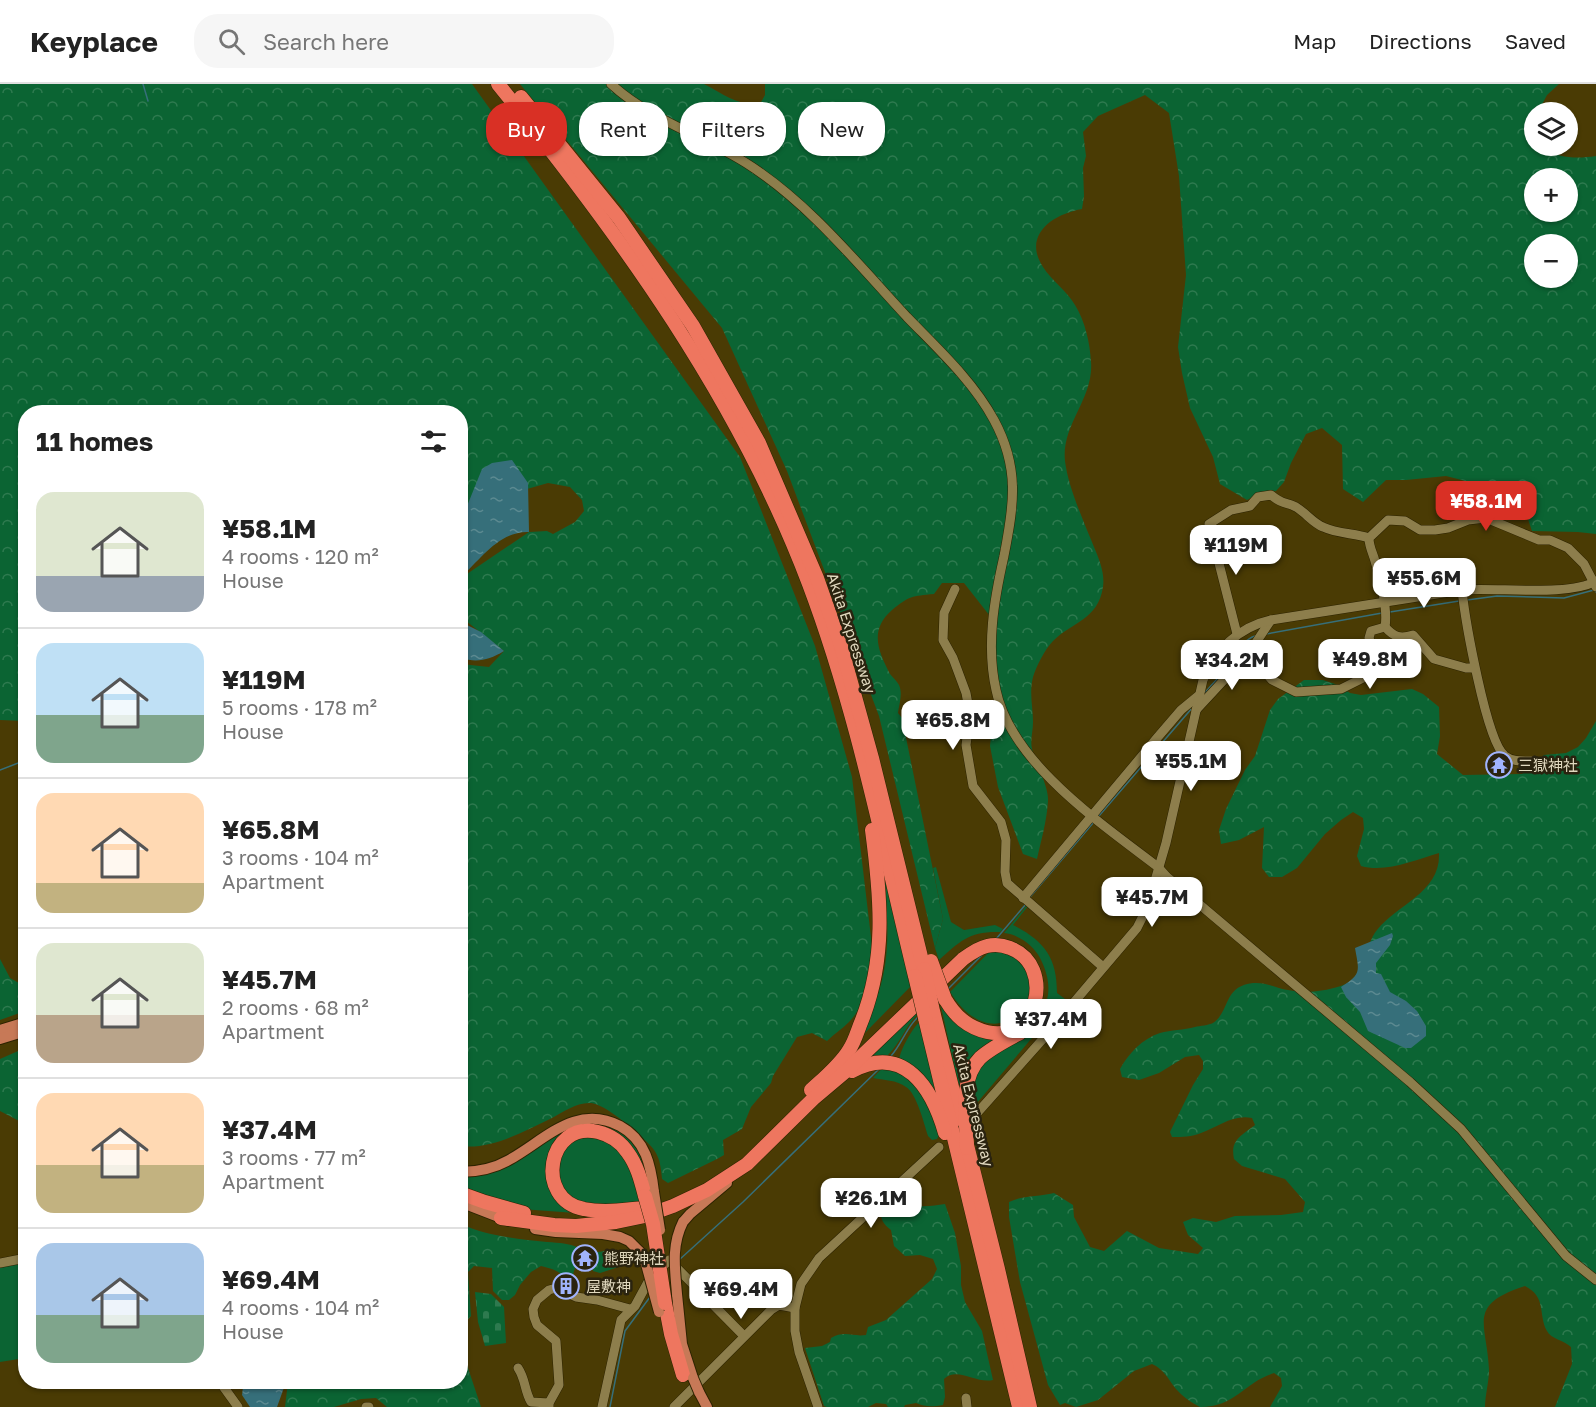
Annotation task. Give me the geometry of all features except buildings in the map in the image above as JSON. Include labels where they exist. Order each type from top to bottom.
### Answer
[{"type":"highway","name":"Akita Expressway","points":[[498,84],[615,234],[681,333],[749,448],[808,583],[831,649],[923,969]]},
{"type":"highway","name":"Akita Expressway","points":[[510,84],[618,218],[693,326],[759,443],[817,578],[861,713],[891,835],[923,969],[929,1014],[974,1228],[1019,1407]]},
{"type":"highway","points":[[688,1379],[673,1343],[668,1302],[648,1198],[628,1153],[619,1142],[607,1134],[590,1130],[574,1134],[565,1140],[553,1157],[551,1169],[554,1184],[560,1195],[583,1209],[605,1210],[648,1198],[700,1184],[748,1152],[850,1050],[869,1003],[878,969],[880,940],[877,872],[862,760]]},
{"type":"highway","points":[[838,1062],[872,1037],[950,962],[969,948],[984,941],[998,939],[1009,940],[1024,949],[1041,971],[1044,989],[1039,1012],[1033,1022],[981,1058],[972,1069],[966,1103],[967,1148]]},
{"type":"highway","points":[[501,1218],[576,1226],[616,1222],[645,1216],[707,1190],[747,1164],[834,1081],[953,968],[978,949],[995,945],[1018,951],[1028,961],[1035,974],[1037,989],[1031,1013],[1026,1021],[1015,1029],[1002,1033],[978,1030],[963,1022],[951,1009],[945,999],[923,969]]},
{"type":"highway","name":"Akita Expressway","points":[[929,1014],[967,1148],[1030,1407]]},
{"type":"highway","points":[[834,1081],[864,1064],[878,1061],[900,1066],[923,1084],[941,1122],[960,1191],[974,1228]]},
{"type":"highway","points":[[468,1195],[516,1212],[558,1217],[595,1217],[648,1198]]},
{"type":"main road","points":[[0,1030],[18,1024]]},
{"type":"main road","points":[[0,1039],[18,1033]]},
{"type":"main road","points":[[468,1172],[493,1167],[508,1161],[557,1128],[574,1120],[603,1119],[625,1128],[636,1137],[645,1151],[651,1171],[648,1198]]},
{"type":"main road","points":[[668,1302],[676,1235],[682,1222],[747,1164]]},
{"type":"main road","points":[[468,1205],[539,1230],[603,1234],[629,1241],[640,1252],[668,1302]]},
{"type":"main road","points":[[688,1379],[707,1407]]},
{"type":"main road","points":[[697,1394],[701,1407]]},
{"type":"street","points":[[611,84],[654,114],[746,163],[804,208],[942,354],[981,400],[1000,431],[1012,471],[1014,493],[1012,516],[993,619],[992,671],[996,693],[1029,757],[1093,815],[1158,867],[1410,1082],[1461,1129],[1566,1256],[1596,1280]]},
{"type":"street","points":[[1237,634],[1209,524],[1231,510],[1250,506],[1258,497],[1271,495],[1281,503],[1295,506],[1323,528],[1369,538]]},
{"type":"street","points":[[978,1112],[1137,928],[1148,908],[1171,821],[1198,696],[1208,669],[1223,646],[1237,634],[1271,620],[1384,608],[1462,590],[1483,588],[1554,590],[1595,584],[1584,564],[1568,548],[1550,540],[1539,540],[1486,518],[1468,520],[1448,528],[1435,530],[1420,530],[1405,521],[1388,520],[1369,538]]},
{"type":"street","points":[[1369,538],[1384,608],[1385,627],[1393,636],[1403,638],[1413,635],[1434,659],[1474,668]]},
{"type":"street","points":[[955,589],[944,613],[943,640],[953,658],[966,693],[970,715],[966,745],[973,786],[1001,822],[1006,840],[1007,883],[1103,967]]},
{"type":"street","points":[[1462,590],[1474,668],[1497,743],[1504,755],[1517,761],[1531,761]]},
{"type":"street","points":[[1196,710],[1249,653],[1271,620]]},
{"type":"street","points":[[1249,653],[1272,680],[1296,692],[1341,688],[1369,675],[1378,665],[1369,638],[1371,631],[1385,627]]},
{"type":"street","points":[[1023,898],[1156,738],[1181,710],[1198,696]]},
{"type":"street","points":[[818,1407],[797,1343],[794,1320],[801,1284],[819,1258],[939,1147]]},
{"type":"street","points":[[0,1263],[18,1260]]},
{"type":"street","points":[[602,1407],[621,1320],[639,1299],[648,1282],[669,1260],[744,1336]]},
{"type":"street","points":[[518,1368],[523,1375],[531,1402],[549,1405],[559,1385],[556,1341],[537,1325],[533,1309],[537,1300],[549,1290],[556,1288],[576,1297],[597,1300],[630,1310]]},
{"type":"street","points":[[674,1407],[776,1306],[784,1305],[795,1308]]},
{"type":"street","points":[[225,1389],[238,1407]]},
{"type":"green space","points":[[0,84],[472,84],[486,103],[486,156],[524,156],[740,457],[815,646],[852,777],[873,954],[866,990],[855,1015],[827,1041],[812,1033],[797,1037],[771,1083],[751,1107],[742,1129],[723,1140],[724,1155],[668,1183],[662,1179],[660,1162],[651,1146],[614,1114],[591,1103],[575,1106],[508,1138],[484,1145],[468,1146],[468,665],[489,667],[504,651],[468,623],[468,573],[529,532],[547,531],[553,534],[575,522],[584,511],[582,500],[570,487],[548,483],[527,489],[468,543],[468,405],[18,405],[18,721],[0,720]]},
{"type":"green space","points":[[520,84],[704,84],[740,102],[680,102],[680,156],[786,156],[786,102],[761,102],[765,95],[765,84],[1559,84],[1547,95],[1543,102],[1524,102],[1524,156],[1596,156],[1596,534],[1532,531],[1528,519],[1528,502],[1519,494],[1501,493],[1489,487],[1446,476],[1386,480],[1363,502],[1343,489],[1342,445],[1322,428],[1306,434],[1284,482],[1276,491],[1261,493],[1247,500],[1220,484],[1213,457],[1190,408],[1178,347],[1186,275],[1179,176],[1169,113],[1145,95],[1098,116],[1083,132],[1086,156],[1083,168],[1082,209],[1051,221],[1038,236],[1036,245],[1037,256],[1043,267],[1079,311],[1088,340],[1091,375],[1088,388],[1068,435],[1065,461],[1081,516],[1100,561],[1103,587],[1096,607],[1053,641],[1041,658],[1033,677],[1031,746],[1048,795],[1037,859],[1023,854],[998,787],[990,746],[996,685],[993,648],[997,625],[964,583],[942,583],[934,594],[907,599],[898,605],[880,625],[878,633],[882,657],[900,688],[898,713],[902,718],[943,919],[935,948],[879,716],[787,471],[722,328],[580,156],[668,156],[668,102],[579,102],[579,155],[567,141],[567,102],[535,102]]},
{"type":"green space","points":[[1304,680],[1323,680],[1338,685],[1350,693],[1361,695],[1412,689],[1423,694],[1439,707],[1440,736],[1437,754],[1463,775],[1522,774],[1544,755],[1566,753],[1578,747],[1596,721],[1596,1407],[1555,1407],[1572,1364],[1571,1347],[1549,1334],[1544,1325],[1536,1295],[1525,1286],[1506,1293],[1494,1301],[1487,1309],[1484,1318],[1489,1370],[1485,1407],[1270,1407],[1282,1386],[1281,1378],[1274,1373],[1255,1382],[1223,1403],[1200,1407],[1181,1394],[1163,1372],[1152,1364],[1134,1371],[1098,1400],[1076,1407],[1065,1403],[1060,1405],[1048,1385],[1020,1282],[1009,1217],[1009,1202],[1054,1193],[1073,1205],[1074,1217],[1090,1247],[1104,1251],[1127,1231],[1159,1248],[1198,1254],[1203,1248],[1188,1235],[1183,1222],[1193,1218],[1216,1222],[1235,1216],[1303,1212],[1305,1202],[1285,1179],[1242,1166],[1234,1159],[1235,1143],[1255,1125],[1252,1118],[1232,1119],[1194,1135],[1172,1137],[1170,1132],[1203,1069],[1203,1061],[1199,1055],[1185,1057],[1159,1073],[1139,1080],[1122,1077],[1120,1069],[1137,1047],[1153,1036],[1213,1023],[1222,1013],[1232,994],[1243,985],[1258,983],[1310,992],[1346,984],[1358,973],[1377,930],[1426,888],[1438,866],[1439,853],[1390,867],[1361,866],[1357,856],[1364,829],[1363,818],[1353,812],[1325,834],[1297,868],[1282,877],[1269,877],[1262,868],[1264,827],[1239,840],[1221,844],[1219,830],[1226,809],[1245,770],[1255,756],[1270,710],[1278,699]]},
{"type":"green space","points":[[884,863],[911,986],[860,1038],[878,994],[885,963],[887,913],[881,864]]},
{"type":"green space","points":[[936,867],[951,922],[964,930],[995,925],[1003,929],[1000,932],[973,935],[953,947],[939,960],[935,948],[943,919],[933,868]]},
{"type":"green space","points":[[1027,905],[1013,925],[1033,937],[1047,951],[1054,969],[1057,993],[1065,999],[971,1110],[973,1087],[981,1066],[1026,1031],[1042,1011],[1047,1000],[1046,974],[1040,958],[1030,945],[1020,938],[1004,933]]},
{"type":"green space","points":[[992,949],[1010,954],[1020,962],[1029,975],[1031,990],[1026,1004],[1016,1016],[1002,1023],[985,1022],[968,1013],[950,992]]},
{"type":"green space","points":[[0,959],[10,978],[18,982],[18,1014],[0,1020]]},
{"type":"green space","points":[[940,1002],[949,1009],[1003,1034],[986,1050],[960,1092]]},
{"type":"green space","points":[[917,1005],[919,1013],[888,1055],[899,1060],[907,1039],[921,1020],[948,1126],[918,1075],[859,1061]]},
{"type":"green space","points":[[18,1051],[18,1120],[0,1111],[0,1059]]},
{"type":"green space","points":[[884,1066],[908,1078],[922,1092],[939,1135],[937,1139],[932,1140],[928,1136],[914,1096],[906,1087],[873,1078]]},
{"type":"green space","points":[[580,1122],[609,1123],[636,1142],[645,1163],[652,1191],[620,1139],[567,1134],[552,1186],[589,1214],[521,1209],[468,1192],[468,1174]]},
{"type":"green space","points":[[599,1135],[626,1157],[644,1200],[613,1208],[572,1201],[560,1190],[556,1159],[576,1136]]},
{"type":"green space","points":[[890,1198],[918,1206],[945,1204],[955,1233],[965,1302],[982,1331],[993,1380],[949,1375],[944,1379],[945,1397],[943,1405],[939,1406],[916,1403],[904,1407],[888,1407],[886,1404],[876,1403],[868,1407],[827,1407],[824,1406],[805,1348],[822,1346],[840,1334],[866,1335],[868,1327],[886,1320],[932,1279],[937,1269],[933,1259],[920,1255],[905,1256],[894,1246],[891,1230],[883,1221],[880,1209]]},
{"type":"green space","points":[[468,1227],[525,1240],[571,1245],[579,1248],[580,1252],[571,1286],[568,1287],[567,1282],[558,1272],[541,1266],[531,1272],[509,1300],[502,1300],[493,1291],[492,1268],[474,1266],[468,1272]]},
{"type":"green space","points":[[610,1250],[619,1252],[631,1263],[600,1273],[593,1271],[593,1253]]},
{"type":"green space","points":[[18,1264],[18,1359],[0,1362],[0,1267]]},
{"type":"green space","points":[[468,1272],[471,1316],[468,1319]]},
{"type":"green space","points":[[475,1292],[491,1294],[504,1307],[506,1343],[485,1346],[478,1322]]},
{"type":"green space","points":[[468,1368],[481,1407],[387,1407],[376,1398],[361,1399],[334,1407],[285,1407],[287,1389],[468,1389]]},
{"type":"water","points":[[512,460],[528,483],[529,532],[518,533],[500,541],[468,570],[468,504],[482,469],[492,463]]},
{"type":"water","points":[[468,626],[481,632],[504,651],[483,660],[468,659]]},
{"type":"water","points":[[1392,933],[1390,945],[1376,963],[1376,973],[1381,974],[1390,992],[1406,1001],[1417,1011],[1426,1026],[1426,1036],[1411,1048],[1405,1048],[1368,1031],[1360,1012],[1346,997],[1341,987],[1356,975],[1358,967],[1355,948]]},
{"type":"water","points":[[243,1389],[283,1389],[277,1407],[250,1407],[242,1395]]},
{"type":"waterway","points":[[143,84],[148,101]]},
{"type":"waterway","points":[[1467,600],[1497,596],[1564,598],[1594,590],[1596,592]]},
{"type":"waterway","points":[[1390,612],[1459,601]]},
{"type":"waterway","points":[[1266,634],[1382,613]]},
{"type":"waterway","points":[[1204,694],[1227,668],[1243,644],[1255,636]]},
{"type":"waterway","points":[[1098,817],[1193,707]]},
{"type":"waterway","points":[[0,770],[18,763]]},
{"type":"waterway","points":[[1030,897],[1093,823]]},
{"type":"waterway","points":[[996,939],[1026,904]]},
{"type":"waterway","points":[[948,989],[983,954]]},
{"type":"waterway","points":[[891,1056],[918,1017]]},
{"type":"waterway","points":[[679,1260],[743,1202],[879,1069]]},
{"type":"waterway","points":[[610,1407],[625,1331],[650,1297]]},
{"type":"place","name":"三獄神社","points":[[1499,765]]},
{"type":"place","name":"熊野神社","points":[[585,1258]]},
{"type":"place","name":"屋敷神","points":[[566,1286]]}]
